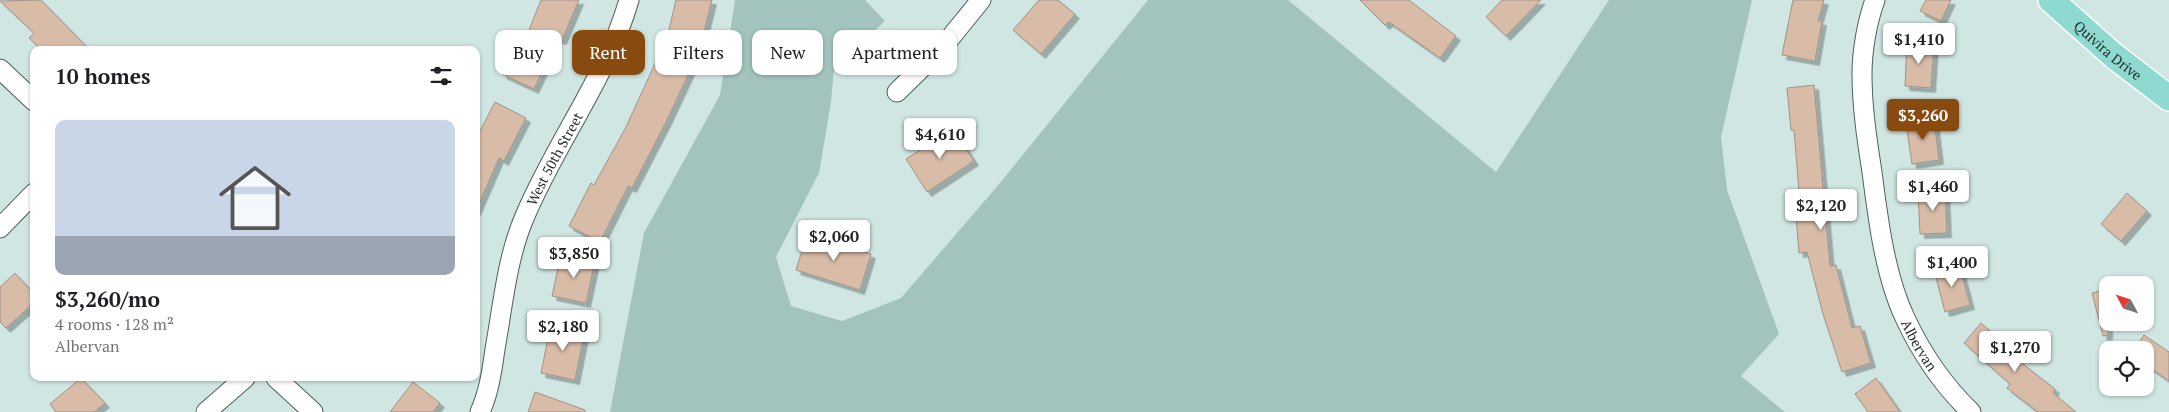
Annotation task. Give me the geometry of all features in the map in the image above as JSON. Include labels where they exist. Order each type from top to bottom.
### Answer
[{"type":"main road","name":"Quivira Drive","points":[[2051,0],[2114,56],[2169,98]]},
{"type":"street","name":"West 50th Street","points":[[480,412],[490,383],[508,274],[525,216],[606,61],[620,31],[630,0]]},
{"type":"street","points":[[897,92],[942,48],[982,0]]},
{"type":"street","name":"Albervan","points":[[1875,0],[1870,12],[1862,72],[1866,131],[1881,232],[1893,285],[1905,318],[1937,373],[1952,393],[1971,412]]},
{"type":"street","points":[[0,68],[30,97]]},
{"type":"street","points":[[0,228],[30,197]]},
{"type":"street","points":[[206,412],[242,381]]},
{"type":"street","points":[[279,381],[313,412]]},
{"type":"green space","points":[[735,0],[865,0],[885,21],[875,30],[833,30],[833,75],[831,102],[819,173],[776,257],[791,306],[842,321],[901,298],[1000,183],[1148,0],[1288,0],[1496,172],[1609,0],[1752,0],[1721,137],[1727,190],[1779,334],[1741,376],[1785,412],[610,412],[644,233],[720,95],[723,75],[742,75],[742,30],[730,30]]},
{"type":"building","points":[[41,0],[86,46],[37,46],[29,38],[34,33],[0,1]]},
{"type":"building","points":[[541,0],[579,0],[562,40],[562,30],[529,30]]},
{"type":"building","points":[[676,0],[712,0],[704,30],[669,30]]},
{"type":"building","points":[[1039,0],[1058,0],[1075,14],[1041,54],[1013,30]]},
{"type":"building","points":[[1360,0],[1409,0],[1456,36],[1440,58],[1389,22],[1385,25]]},
{"type":"building","points":[[1502,0],[1541,0],[1506,36],[1486,17]]},
{"type":"building","points":[[1793,0],[1824,0],[1818,21],[1822,21],[1815,61],[1782,55]]},
{"type":"building","points":[[1926,0],[1951,0],[1941,21],[1920,11]]},
{"type":"building","points":[[1907,42],[1934,44],[1931,88],[1905,86]]},
{"type":"building","points":[[655,64],[655,75],[688,75],[632,188],[628,186],[600,242],[569,226],[591,183],[594,185],[626,127]]},
{"type":"building","points":[[504,75],[541,75],[534,89]]},
{"type":"building","points":[[1814,85],[1830,266],[1836,265],[1852,328],[1860,326],[1871,363],[1842,372],[1823,314],[1807,252],[1799,253],[1795,204],[1800,204],[1794,130],[1791,130],[1787,88]]},
{"type":"building","points":[[495,102],[526,118],[504,161],[499,158],[480,202],[480,131]]},
{"type":"building","points":[[1934,119],[1939,160],[1912,164],[1906,123]]},
{"type":"building","points":[[953,129],[974,161],[927,192],[906,159]]},
{"type":"building","points":[[1945,190],[1947,233],[1920,234],[1918,191]]},
{"type":"building","points":[[2127,193],[2147,211],[2121,241],[2101,224]]},
{"type":"building","points":[[807,235],[871,254],[860,290],[796,270]]},
{"type":"building","points":[[561,254],[595,261],[586,303],[552,296]]},
{"type":"building","points":[[1959,264],[1970,305],[1945,312],[1934,270]]},
{"type":"building","points":[[15,273],[30,290],[30,307],[6,328],[0,322],[0,287]]},
{"type":"building","points":[[2099,291],[2099,320],[2092,293]]},
{"type":"building","points":[[551,323],[585,330],[575,380],[541,373]]},
{"type":"building","points":[[1981,323],[2012,350],[2009,353],[2055,389],[2053,393],[2076,412],[2038,412],[2007,388],[2010,384],[1964,343]]},
{"type":"building","points":[[2102,331],[2108,331],[2108,335],[2103,336]]},
{"type":"building","points":[[2144,335],[2153,341],[2140,341]]},
{"type":"building","points":[[2154,342],[2169,352],[2169,381],[2154,370]]},
{"type":"building","points":[[1876,378],[1900,412],[1868,412],[1855,394]]},
{"type":"building","points":[[77,381],[84,381],[105,403],[94,412],[56,412],[50,404]]},
{"type":"building","points":[[413,382],[440,403],[433,412],[390,412]]},
{"type":"building","points":[[535,392],[585,410],[585,412],[528,412]]}]
